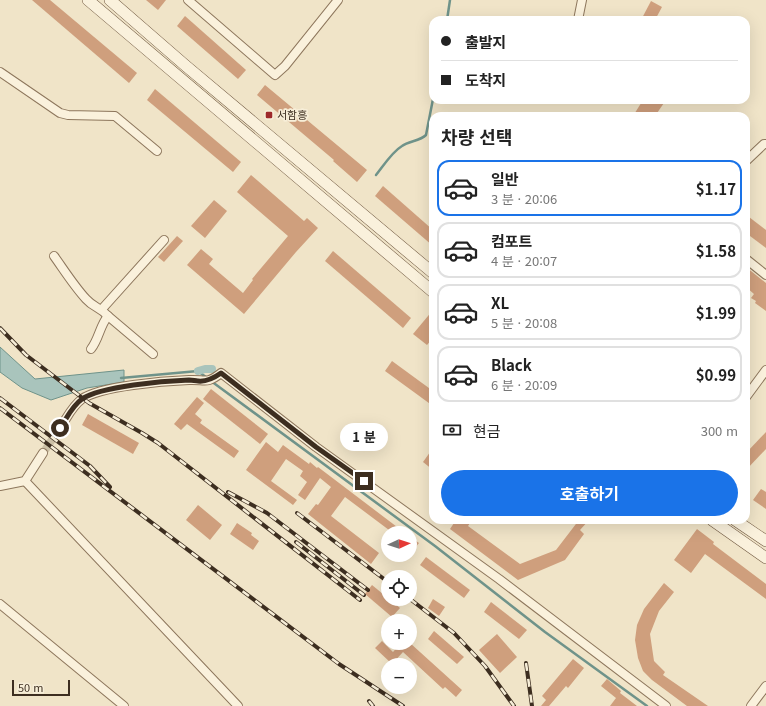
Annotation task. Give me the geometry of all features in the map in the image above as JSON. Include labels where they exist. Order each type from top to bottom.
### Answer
[{"type":"main road","points":[[88,0],[429,289]]},
{"type":"main road","points":[[110,0],[186,66],[429,270]]},
{"type":"main road","points":[[718,524],[766,558]]},
{"type":"main road","points":[[741,524],[766,541]]},
{"type":"street","points":[[188,0],[275,75],[285,66],[338,0]]},
{"type":"street","points":[[579,16],[582,0]]},
{"type":"street","points":[[0,72],[60,113],[68,116],[115,116],[157,151]]},
{"type":"street","points":[[750,157],[766,144]]},
{"type":"street","points":[[91,349],[96,342],[105,320],[105,313],[164,240]]},
{"type":"street","points":[[54,256],[86,299],[105,313],[153,354]]},
{"type":"street","points":[[750,262],[766,275]]},
{"type":"street","points":[[750,392],[766,370]]},
{"type":"street","points":[[60,428],[76,404],[82,399],[96,392],[160,383],[190,380],[206,381],[215,378],[221,373],[316,447],[505,583],[666,706]]},
{"type":"street","points":[[0,486],[25,481],[43,453]]},
{"type":"street","points":[[25,481],[238,706]]},
{"type":"street","points":[[0,604],[124,706]]},
{"type":"street","points":[[751,706],[766,686]]},
{"type":"water","points":[[0,347],[35,379],[124,370],[124,382],[87,388],[51,400],[22,388],[0,372]]},
{"type":"building","points":[[32,0],[50,0],[137,73],[129,83]]},
{"type":"building","points":[[146,0],[166,0],[158,10]]},
{"type":"building","points":[[651,1],[662,7],[657,16],[643,16]]},
{"type":"building","points":[[185,16],[246,70],[238,79],[177,26]]},
{"type":"building","points":[[265,85],[367,170],[357,182],[333,161],[334,160],[257,95]]},
{"type":"building","points":[[155,89],[241,162],[233,172],[147,100]]},
{"type":"building","points":[[640,104],[663,104],[658,112],[636,112]]},
{"type":"building","points":[[251,175],[304,221],[307,218],[318,228],[244,314],[187,265],[201,249],[213,259],[209,264],[243,293],[253,280],[252,279],[288,236],[237,192]]},
{"type":"building","points":[[383,186],[429,226],[429,243],[375,196]]},
{"type":"building","points":[[214,200],[227,211],[205,238],[191,226]]},
{"type":"building","points":[[750,218],[766,230],[766,248],[750,236]]},
{"type":"building","points":[[177,236],[183,241],[164,262],[158,257]]},
{"type":"building","points":[[333,251],[411,318],[403,328],[325,261]]},
{"type":"building","points":[[750,270],[766,283],[766,311],[751,298],[754,294],[750,290]]},
{"type":"building","points":[[429,315],[429,343],[427,345],[413,334]]},
{"type":"building","points":[[392,361],[429,388],[429,403],[385,371]]},
{"type":"building","points":[[211,389],[268,434],[260,444],[203,399]]},
{"type":"building","points":[[197,397],[204,403],[195,414],[202,420],[200,423],[239,451],[234,458],[187,424],[181,430],[174,424]]},
{"type":"building","points":[[88,414],[139,443],[133,454],[82,425]]},
{"type":"building","points":[[766,432],[766,449],[750,466],[750,449]]},
{"type":"building","points":[[266,442],[278,452],[283,445],[309,464],[310,462],[317,468],[318,467],[396,526],[384,526],[345,497],[331,516],[379,553],[371,564],[308,514],[316,504],[318,505],[331,487],[320,478],[305,500],[298,495],[307,482],[300,476],[303,471],[286,459],[271,481],[297,500],[293,505],[246,470]]},
{"type":"building","points":[[429,454],[429,467],[423,462]]},
{"type":"building","points":[[761,489],[766,492],[766,509],[753,500]]},
{"type":"building","points":[[198,505],[222,525],[210,540],[186,520]]},
{"type":"building","points":[[237,523],[252,533],[251,535],[259,541],[253,550],[230,534]]},
{"type":"building","points":[[453,524],[469,524],[468,526],[520,564],[556,550],[576,524],[585,524],[580,530],[584,534],[565,560],[518,580],[450,529]]},
{"type":"building","points":[[697,529],[714,542],[713,544],[766,584],[766,599],[705,554],[691,573],[674,560]]},
{"type":"building","points":[[426,557],[470,590],[464,598],[420,565]]},
{"type":"building","points":[[664,583],[674,592],[659,611],[650,634],[654,661],[665,672],[663,675],[708,706],[687,706],[652,680],[643,671],[638,658],[635,640],[637,625],[644,609]]},
{"type":"building","points":[[372,585],[381,592],[381,606],[398,606],[400,608],[395,614],[388,614],[365,594]]},
{"type":"building","points":[[433,599],[445,607],[439,616],[428,608]]},
{"type":"building","points":[[491,602],[527,630],[519,639],[484,612]]},
{"type":"building","points":[[434,631],[464,657],[457,664],[428,639]]},
{"type":"building","points":[[497,634],[517,657],[500,673],[479,650]]},
{"type":"building","points":[[381,642],[381,650],[391,650],[393,652],[395,650],[417,649],[462,690],[456,697],[445,687],[443,689],[417,665],[417,658],[409,658],[403,652],[398,658],[386,658],[375,648]]},
{"type":"building","points":[[573,659],[584,668],[568,688],[566,686],[549,706],[541,706],[546,700],[542,696]]},
{"type":"building","points":[[607,679],[621,691],[620,693],[637,706],[610,706],[616,698],[601,686]]},
{"type":"waterway","points":[[448,16],[450,0]]},
{"type":"waterway","points":[[430,112],[432,104]]},
{"type":"waterway","points":[[376,175],[398,149],[405,144],[421,139],[426,135],[429,120]]},
{"type":"waterway","points":[[198,371],[212,369]]},
{"type":"waterway","points":[[121,378],[198,371],[207,378]]},
{"type":"waterway","points":[[211,381],[435,546],[545,632],[647,706]]},
{"type":"tunnel","points":[[43,453],[60,428]]},
{"type":"railway","points":[[0,328],[26,355],[89,403],[158,443],[360,600]]},
{"type":"railway","points":[[0,398],[90,466],[110,487]]},
{"type":"railway","points":[[0,408],[339,664],[403,706]]},
{"type":"railway","points":[[228,492],[267,513],[368,590]]},
{"type":"railway","points":[[297,513],[381,577]]},
{"type":"railway","points":[[296,542],[364,595]]},
{"type":"railway","points":[[417,604],[454,633],[485,666],[514,706]]},
{"type":"railway","points":[[526,663],[532,706]]},
{"type":"railway","points":[[369,701],[373,706]]},
{"type":"place","name":"서함흥","points":[[269,115]]},
{"type":"route","points":[[60,428],[76,404],[82,399],[96,392],[160,383],[190,380],[206,381],[215,378],[221,373],[316,447],[364,481]]}]
